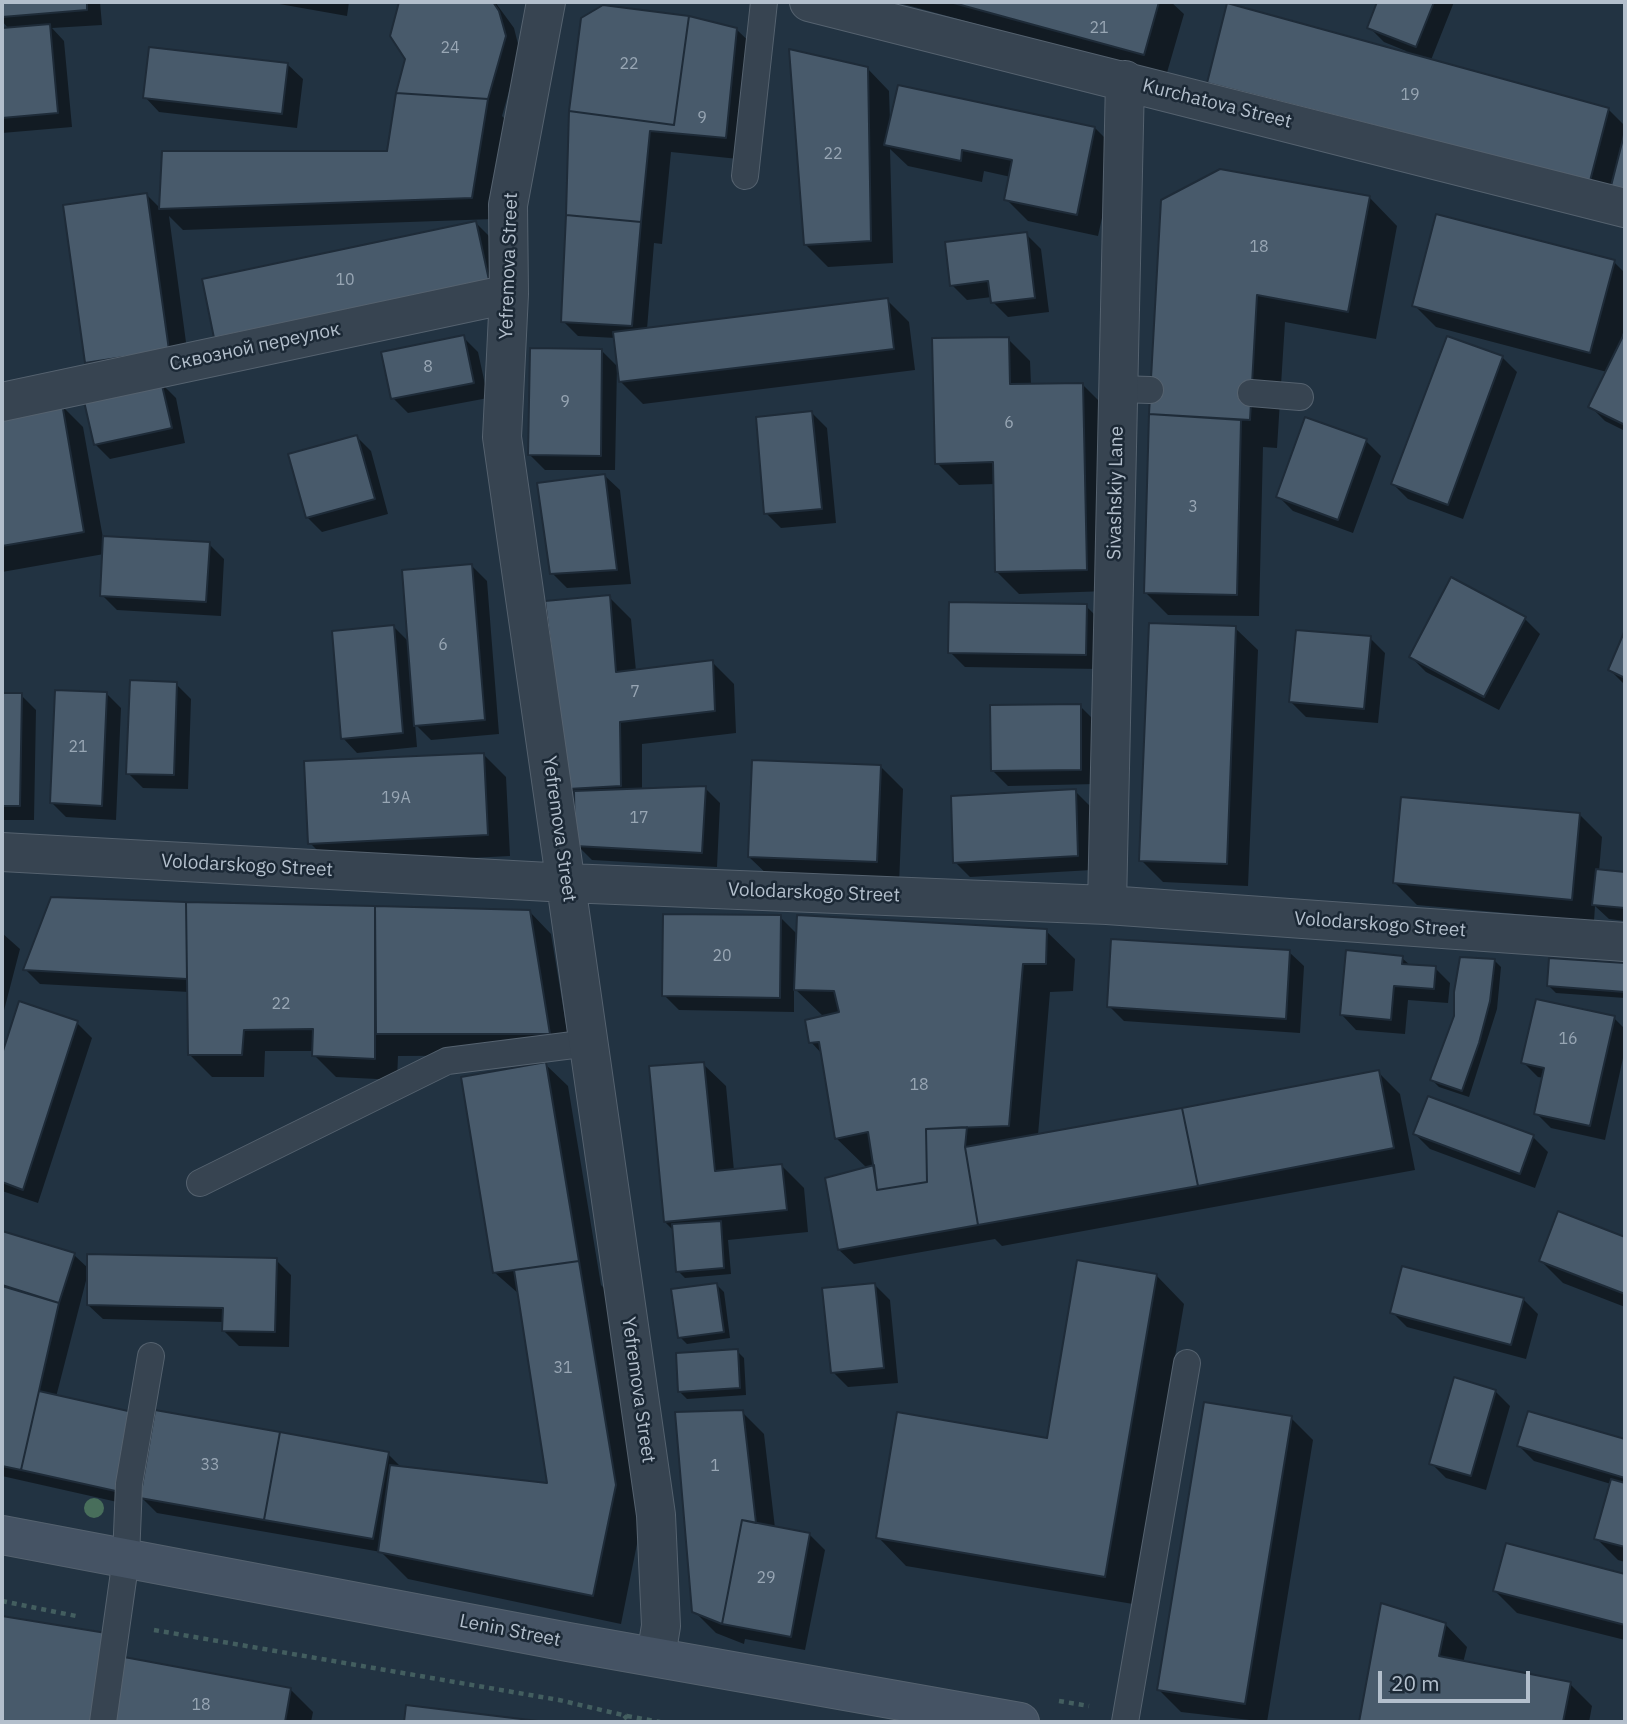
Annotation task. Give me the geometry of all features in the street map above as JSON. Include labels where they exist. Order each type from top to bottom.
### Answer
[{"type":"main road","name":"Lenin Street","points":[[2,1535],[554,1640],[1020,1722]]},
{"type":"street","name":"Yefremova Street","points":[[546,2],[508,205],[509,294],[502,437],[656,1514],[661,1626],[656,1656]]},
{"type":"street","name":"Kurchatova Street","points":[[809,2],[1625,208]]},
{"type":"street","name":"Sivashskiy Lane","points":[[1107,905],[1134,389],[1125,80]]},
{"type":"street","name":"Сквозной переулок","points":[[2,401],[509,294]]},
{"type":"street","name":"Volodarskogo Street","points":[[2,852],[567,883],[1107,905],[1625,942]]},
{"type":"lane","points":[[745,177],[764,2]]},
{"type":"lane","points":[[1251,393],[1300,397]]},
{"type":"lane","points":[[200,1182],[447,1061],[589,1043]]},
{"type":"lane","points":[[103,1722],[119,1624],[126,1558],[129,1484],[151,1356]]},
{"type":"lane","points":[[1125,1722],[1187,1363]]},
{"type":"path","points":[[2,1601],[119,1624],[559,1700],[660,1722]]},
{"type":"path","points":[[620,1722],[627,1716]]},
{"type":"building","points":[[2,2],[87,2],[87,10],[2,17]]},
{"type":"building","points":[[399,2],[493,2],[499,11],[506,36],[488,99],[396,93],[405,59],[390,36]]},
{"type":"building","points":[[950,2],[1159,2],[1144,55]]},
{"type":"building","points":[[1377,2],[1434,2],[1416,47],[1367,28]]},
{"type":"building","points":[[1227,3],[1609,108],[1590,181],[1207,83]]},
{"type":"building","points":[[603,5],[689,16],[674,125],[569,111],[581,18]]},
{"type":"building","points":[[689,16],[737,28],[726,138],[650,131],[641,222],[566,215],[569,111],[674,125]]},
{"type":"building","points":[[50,24],[58,113],[2,118],[2,28]]},
{"type":"building","points":[[149,47],[288,63],[282,114],[143,98]]},
{"type":"building","points":[[789,49],[868,67],[871,241],[804,245]]},
{"type":"building","points":[[898,85],[1095,127],[1077,215],[1004,200],[1012,160],[962,150],[961,161],[884,145]]},
{"type":"building","points":[[396,93],[488,99],[472,198],[159,209],[162,151],[387,151]]},
{"type":"building","points":[[1625,131],[1625,190],[1611,186]]},
{"type":"building","points":[[1220,169],[1370,196],[1348,312],[1257,295],[1250,420],[1149,414],[1161,200]]},
{"type":"building","points":[[147,193],[169,350],[85,363],[63,205]]},
{"type":"building","points":[[1436,214],[1615,260],[1590,353],[1412,306]]},
{"type":"building","points":[[566,215],[641,222],[632,326],[561,322]]},
{"type":"building","points":[[476,221],[489,280],[214,338],[202,279]]},
{"type":"building","points":[[1027,232],[1035,298],[991,303],[988,281],[950,286],[945,242]]},
{"type":"building","points":[[888,298],[894,349],[619,382],[613,332]]},
{"type":"building","points":[[1625,332],[1625,425],[1588,407]]},
{"type":"building","points":[[464,335],[474,383],[391,399],[381,352]]},
{"type":"building","points":[[1447,336],[1503,356],[1448,505],[1391,484]]},
{"type":"building","points":[[1009,337],[1010,384],[1083,383],[1087,570],[995,572],[993,462],[935,464],[932,338]]},
{"type":"building","points":[[530,348],[602,349],[601,456],[528,455]]},
{"type":"building","points":[[161,381],[172,428],[94,445],[83,397]]},
{"type":"building","points":[[62,403],[84,532],[2,546],[2,414]]},
{"type":"building","points":[[812,411],[822,509],[764,514],[756,417]]},
{"type":"building","points":[[1149,414],[1241,420],[1237,595],[1144,593]]},
{"type":"building","points":[[1305,417],[1367,439],[1338,520],[1276,497]]},
{"type":"building","points":[[357,435],[375,499],[306,518],[288,454]]},
{"type":"building","points":[[605,474],[617,570],[550,574],[537,483]]},
{"type":"building","points":[[103,536],[210,542],[206,602],[100,596]]},
{"type":"building","points":[[472,564],[485,720],[414,726],[402,570]]},
{"type":"building","points":[[1451,577],[1526,617],[1484,697],[1409,657]]},
{"type":"building","points":[[610,595],[616,672],[713,660],[715,711],[620,722],[621,786],[568,789],[545,601]]},
{"type":"building","points":[[949,602],[1087,604],[1086,655],[948,653]]},
{"type":"building","points":[[1149,623],[1236,626],[1227,864],[1139,861]]},
{"type":"building","points":[[394,625],[403,733],[341,739],[332,631]]},
{"type":"building","points":[[1296,630],[1371,636],[1364,709],[1289,702]]},
{"type":"building","points":[[1625,630],[1625,678],[1608,670]]},
{"type":"building","points":[[130,680],[177,682],[174,775],[126,774]]},
{"type":"building","points":[[55,690],[107,692],[102,806],[50,803]]},
{"type":"building","points":[[2,693],[22,693],[20,806],[2,806]]},
{"type":"building","points":[[1081,704],[1081,770],[991,771],[990,705]]},
{"type":"building","points":[[484,753],[488,835],[308,844],[304,761]]},
{"type":"building","points":[[752,760],[881,765],[877,862],[748,857]]},
{"type":"building","points":[[706,786],[702,853],[575,846],[574,791]]},
{"type":"building","points":[[1076,789],[1078,856],[953,863],[951,796]]},
{"type":"building","points":[[1401,797],[1580,813],[1572,900],[1393,883]]},
{"type":"building","points":[[1596,869],[1625,872],[1625,908],[1592,905]]},
{"type":"building","points":[[51,897],[186,902],[187,979],[23,970]]},
{"type":"building","points":[[186,902],[375,906],[375,1059],[312,1056],[313,1029],[244,1030],[242,1055],[188,1055]]},
{"type":"building","points":[[375,906],[530,910],[550,1034],[376,1034]]},
{"type":"building","points":[[663,914],[781,915],[780,998],[662,996]]},
{"type":"building","points":[[797,915],[1047,929],[1046,964],[1023,964],[1009,1126],[926,1129],[927,1182],[877,1190],[868,1132],[835,1139],[819,1042],[809,1043],[805,1020],[839,1012],[834,991],[794,990]]},
{"type":"building","points":[[1111,939],[1290,950],[1286,1019],[1107,1007]]},
{"type":"building","points":[[1346,950],[1403,956],[1402,964],[1436,966],[1434,989],[1394,986],[1391,1020],[1340,1015]]},
{"type":"building","points":[[1460,957],[1495,959],[1490,1001],[1462,1091],[1430,1080],[1454,1016],[1454,992]]},
{"type":"building","points":[[1549,958],[1625,963],[1625,992],[1547,986]]},
{"type":"building","points":[[1536,999],[1615,1016],[1590,1126],[1534,1114],[1544,1068],[1521,1063]]},
{"type":"building","points":[[19,1001],[78,1021],[23,1190],[2,1182],[2,1054]]},
{"type":"building","points":[[546,1062],[579,1261],[493,1273],[461,1077]]},
{"type":"building","points":[[704,1062],[715,1171],[782,1164],[787,1210],[664,1222],[649,1066]]},
{"type":"building","points":[[1379,1070],[1394,1148],[1198,1186],[1182,1108]]},
{"type":"building","points":[[1428,1096],[1534,1135],[1520,1174],[1413,1134]]},
{"type":"building","points":[[1182,1108],[1198,1186],[978,1225],[965,1147]]},
{"type":"building","points":[[967,1127],[965,1147],[978,1225],[838,1250],[825,1178],[874,1165],[877,1190],[927,1182],[926,1129]]},
{"type":"building","points":[[1558,1211],[1625,1237],[1625,1294],[1539,1261]]},
{"type":"building","points":[[721,1221],[724,1268],[676,1272],[672,1224]]},
{"type":"building","points":[[2,1231],[75,1253],[59,1303],[2,1285]]},
{"type":"building","points":[[87,1254],[277,1258],[275,1332],[222,1331],[223,1308],[87,1305]]},
{"type":"building","points":[[1077,1260],[1157,1274],[1105,1577],[876,1538],[897,1412],[1047,1438]]},
{"type":"building","points":[[579,1261],[616,1485],[593,1596],[378,1552],[390,1465],[547,1483],[514,1270]]},
{"type":"building","points":[[1402,1266],[1524,1298],[1511,1345],[1390,1313]]},
{"type":"building","points":[[717,1283],[724,1332],[678,1338],[671,1289]]},
{"type":"building","points":[[875,1283],[884,1368],[831,1373],[822,1288]]},
{"type":"building","points":[[2,1286],[59,1303],[21,1470],[2,1466]]},
{"type":"building","points":[[738,1349],[740,1388],[678,1392],[676,1353]]},
{"type":"building","points":[[1454,1377],[1496,1390],[1471,1476],[1429,1464]]},
{"type":"building","points":[[39,1391],[137,1413],[120,1492],[21,1470]]},
{"type":"building","points":[[1204,1402],[1292,1416],[1245,1704],[1157,1690]]},
{"type":"building","points":[[155,1410],[280,1432],[264,1520],[140,1498]]},
{"type":"building","points":[[743,1410],[756,1523],[742,1520],[722,1624],[692,1612],[675,1412]]},
{"type":"building","points":[[1528,1411],[1625,1439],[1625,1478],[1517,1446]]},
{"type":"building","points":[[280,1432],[389,1452],[373,1539],[264,1520]]},
{"type":"building","points":[[1611,1479],[1625,1483],[1625,1547],[1594,1539]]},
{"type":"building","points":[[742,1520],[810,1533],[791,1637],[722,1624]]},
{"type":"building","points":[[1506,1543],[1625,1574],[1625,1625],[1493,1591]]},
{"type":"building","points":[[1381,1603],[1446,1623],[1439,1656],[1571,1682],[1563,1722],[1359,1722]]},
{"type":"building","points":[[2,1616],[106,1633],[91,1722],[2,1722]]},
{"type":"building","points":[[124,1657],[291,1688],[285,1722],[111,1722]]},
{"type":"building","points":[[406,1705],[546,1722],[404,1722]]}]
